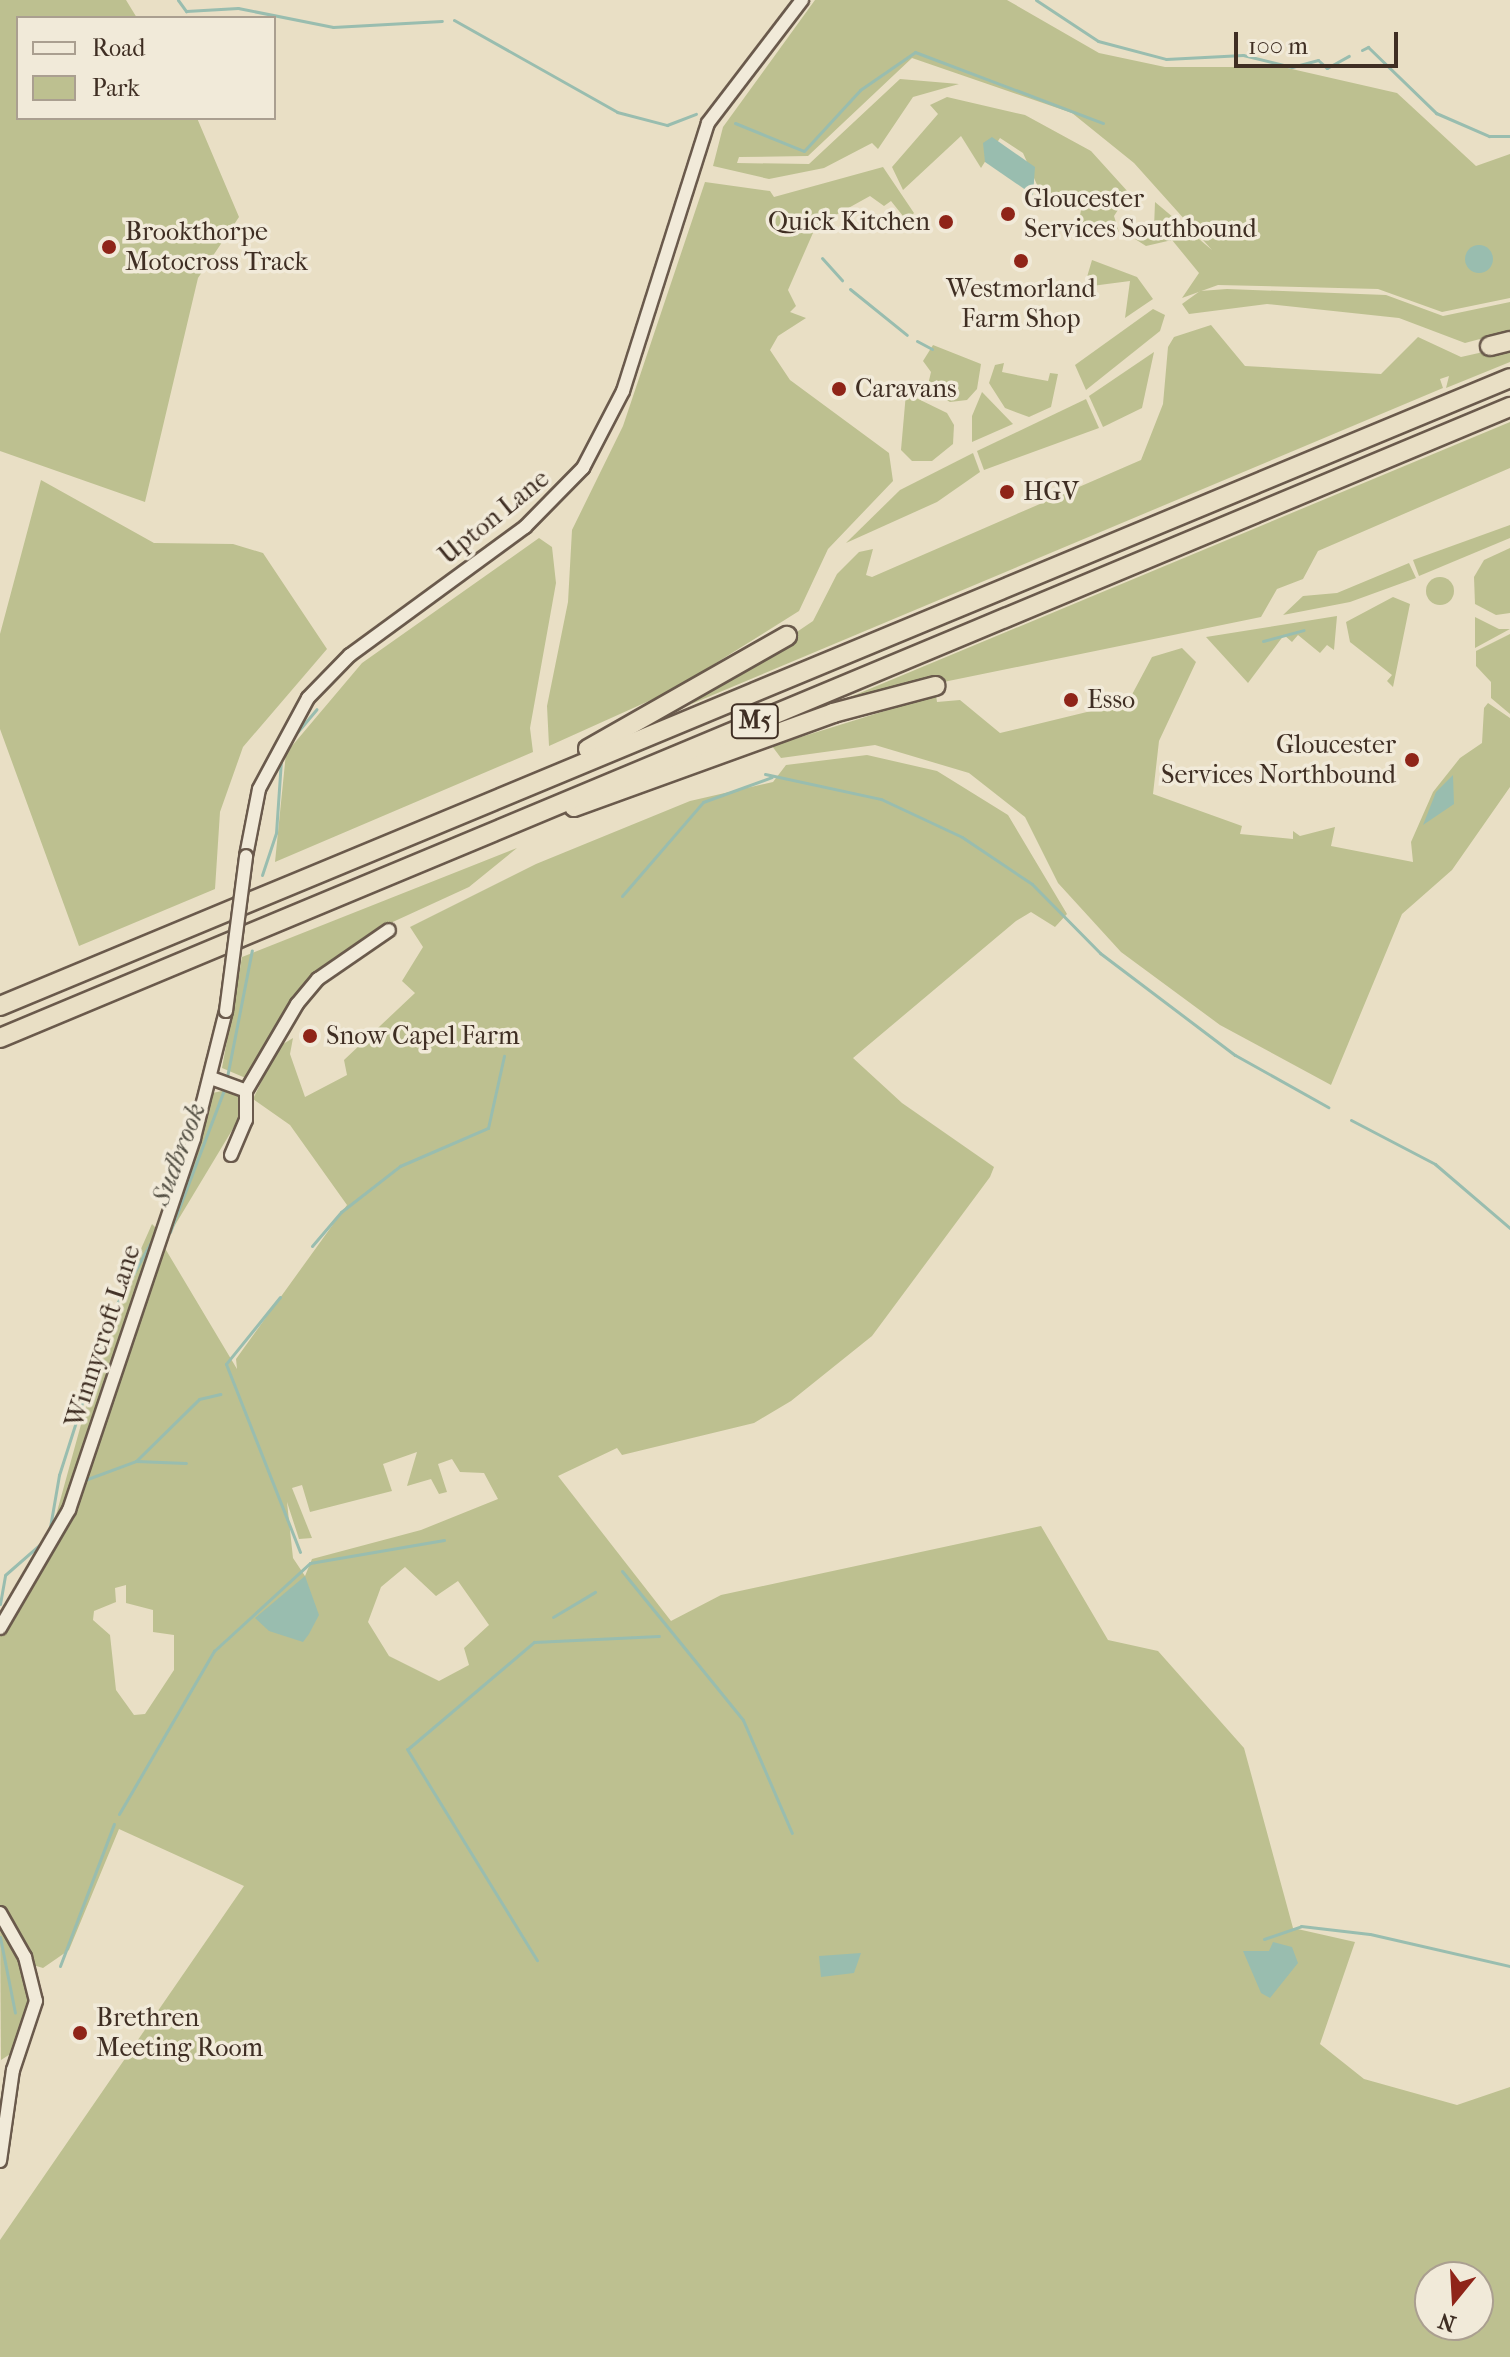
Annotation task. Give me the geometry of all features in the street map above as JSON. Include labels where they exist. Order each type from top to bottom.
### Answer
[{"type":"highway","points":[[1490,346],[1510,341]]},
{"type":"highway","name":"M5","points":[[0,1006],[1510,378]]},
{"type":"highway","name":"M5","points":[[0,1038],[1510,407]]},
{"type":"highway","name":"M5","points":[[510,794],[787,636]]},
{"type":"highway","name":"M5","points":[[521,819],[595,802],[833,713],[935,686]]},
{"type":"street","name":"Upton Lane","points":[[246,856],[259,789],[308,698],[350,655],[525,527],[583,468],[623,391],[708,123],[802,0]]},
{"type":"street","name":"Winnycroft Lane","points":[[0,1628],[69,1510],[211,1078],[226,1011],[246,856]]},
{"type":"street","points":[[231,1155],[246,1120],[246,1091],[305,992],[389,930]]},
{"type":"street","points":[[211,1078],[246,1091]]},
{"type":"street","points":[[0,1913],[25,1957],[36,2001],[13,2070],[0,2161]]},
{"type":"street","points":[[0,2064],[13,2070]]},
{"type":"green space","name":"Brookthorpe Motocross Track","points":[[0,0],[126,0],[136,16],[16,16],[16,120],[198,120],[239,217],[198,278],[145,502],[0,451]]},
{"type":"green space","points":[[815,0],[1007,0],[1099,53],[1165,67],[1283,67],[1397,93],[1476,166],[1510,154],[1510,298],[1442,312],[1378,289],[1218,285],[1182,298],[1199,273],[1172,240],[1146,246],[1135,239],[1154,228],[1155,202],[1212,250],[1134,163],[1072,113],[912,58],[808,156],[739,157],[737,163],[809,164],[900,79],[959,84],[913,97],[878,149],[872,143],[824,168],[769,179],[713,166],[723,127]]},
{"type":"green space","points":[[947,97],[1025,115],[1091,151],[1129,193],[1114,216],[1119,232],[1086,234],[1078,226],[1081,210],[1034,201],[1038,187],[1023,153],[1000,138],[981,168],[961,136],[903,190],[892,167],[938,114],[930,105]]},
{"type":"green space","points":[[883,167],[914,213],[907,221],[891,201],[884,206],[870,196],[816,226],[788,290],[796,306],[790,312],[806,318],[778,336],[770,350],[790,380],[889,453],[893,481],[828,549],[799,611],[671,691],[549,746],[547,706],[568,602],[572,530],[623,426],[705,182],[770,191],[774,197]]},
{"type":"green space","points":[[1092,260],[1137,277],[1153,299],[1125,318],[1130,281],[1084,287]]},
{"type":"green space","points":[[1227,289],[1386,295],[1443,316],[1510,302],[1510,331],[1465,343],[1399,318],[1267,304],[1189,314],[1182,304],[1200,291]]},
{"type":"green space","points":[[1153,309],[1165,315],[1160,331],[1086,390],[1075,365]]},
{"type":"green space","points":[[1211,325],[1245,366],[1381,374],[1418,337],[1461,357],[1510,346],[1510,362],[1446,388],[1449,376],[1440,379],[1443,388],[689,705],[813,621],[837,574],[859,552],[873,549],[866,575],[872,577],[1141,460],[1163,404],[1168,347],[1174,337]]},
{"type":"green space","points":[[933,345],[981,364],[977,389],[967,400],[950,402],[927,389],[931,372],[923,361]]},
{"type":"green space","points":[[1154,352],[1142,408],[1103,427],[1089,396]]},
{"type":"green space","points":[[1004,363],[1002,372],[1026,377],[1048,381],[1050,373],[1058,374],[1051,407],[1029,417],[1005,408],[989,383],[995,365]]},
{"type":"green space","points":[[982,392],[1013,424],[972,442],[972,416]]},
{"type":"green space","points":[[906,393],[947,413],[954,425],[953,444],[932,461],[912,461],[901,450]]},
{"type":"green space","points":[[1086,399],[1099,428],[984,470],[977,451]]},
{"type":"green space","points":[[1510,422],[1510,468],[1318,551],[1303,579],[1277,589],[1261,617],[831,705]]},
{"type":"green space","points":[[973,453],[980,472],[937,502],[846,543],[900,490]]},
{"type":"green space","points":[[41,480],[154,543],[233,544],[263,553],[327,649],[243,747],[220,812],[215,889],[79,946],[0,729],[0,634]]},
{"type":"green space","points":[[1510,525],[1510,538],[1419,576],[1413,560]]},
{"type":"green space","points":[[539,538],[552,547],[556,583],[530,728],[533,752],[275,862],[286,753],[362,663]]},
{"type":"green space","points":[[1510,548],[1510,613],[1496,615],[1475,604],[1474,577],[1484,560]]},
{"type":"green space","points":[[1409,563],[1416,578],[1350,602],[1283,615],[1303,596],[1337,593]]},
{"type":"green space","points":[[1440,577],[1450,581],[1454,591],[1450,601],[1440,605],[1430,601],[1426,591],[1430,581]]},
{"type":"green space","points":[[1393,597],[1410,604],[1393,687],[1387,681],[1392,675],[1350,642],[1346,622]]},
{"type":"green space","points":[[1337,616],[1334,650],[1327,645],[1320,653],[1298,635],[1292,642],[1284,635],[1248,683],[1206,637]]},
{"type":"green space","points":[[1475,617],[1499,629],[1510,629],[1475,648]]},
{"type":"green space","points":[[1510,634],[1510,714],[1491,698],[1491,682],[1476,666],[1476,651]]},
{"type":"green space","points":[[1182,648],[1196,662],[1159,741],[1153,794],[1242,826],[1240,834],[1293,839],[1293,831],[1300,836],[1335,827],[1331,846],[1413,862],[1411,842],[1433,792],[1460,758],[1482,743],[1484,708],[1488,703],[1510,718],[1510,787],[1452,870],[1402,914],[1331,1085],[1220,1025],[1121,952],[1058,883],[1025,817],[969,773],[875,745],[781,758],[772,746],[936,695],[937,702],[960,700],[1000,733],[1128,702],[1152,657]]},
{"type":"green space","points":[[867,755],[937,771],[1008,815],[1067,914],[1055,927],[1031,912],[1016,921],[853,1058],[902,1103],[994,1167],[990,1177],[872,1336],[791,1401],[754,1423],[622,1455],[617,1448],[558,1476],[671,1621],[721,1595],[1041,1526],[1108,1640],[1158,1651],[1244,1748],[1293,1928],[1355,1942],[1320,2044],[1364,2079],[1457,2105],[1510,2087],[1510,2357],[0,2357],[0,2240],[244,1886],[119,1829],[69,1950],[43,1968],[33,1965],[0,1906],[0,1631],[70,1513],[212,1093],[237,1088],[246,1107],[163,1245],[237,1369],[236,1359],[347,1205],[290,1125],[253,1099],[278,1047],[293,1038],[290,1054],[305,1097],[347,1075],[344,1060],[415,993],[402,981],[423,947],[410,927],[536,864],[690,801],[773,782],[786,765]],"holes":[[[417,1452],[407,1486],[431,1479],[439,1494],[447,1492],[438,1464],[452,1459],[460,1472],[484,1473],[498,1499],[421,1530],[312,1559],[305,1576],[293,1558],[287,1502],[299,1539],[312,1538],[292,1488],[302,1485],[310,1512],[392,1491],[383,1464]],[[405,1567],[436,1596],[458,1581],[489,1625],[464,1648],[469,1665],[439,1681],[389,1656],[368,1622],[381,1587]],[[126,1585],[126,1603],[153,1610],[153,1632],[174,1635],[174,1670],[145,1714],[134,1715],[116,1690],[110,1635],[93,1620],[94,1611],[116,1602],[115,1588]]]},
{"type":"green space","points":[[517,848],[469,887],[384,926],[331,965],[248,1079],[222,1068],[242,957]]},
{"type":"green space","points":[[152,1224],[157,1229],[65,1506],[0,1616],[55,1519],[110,1319]]},
{"type":"green space","points":[[0,1915],[34,1993],[15,2051],[1,2060]]},
{"type":"shaded area","points":[[992,137],[1035,167],[1033,195],[985,162],[983,143]]},
{"type":"shaded area","points":[[1479,245],[1489,249],[1493,259],[1489,269],[1479,273],[1469,269],[1465,259],[1469,249]]},
{"type":"shaded area","points":[[1453,775],[1454,804],[1423,825],[1436,792]]},
{"type":"shaded area","points":[[305,1576],[319,1615],[303,1642],[269,1631],[255,1618]]},
{"type":"shaded area","points":[[1273,1942],[1292,1947],[1298,1963],[1270,1998],[1261,1993],[1243,1951],[1269,1951]]},
{"type":"shaded area","points":[[861,1953],[854,1973],[821,1977],[819,1956]]},
{"type":"waterway","points":[[178,0],[186,11],[238,8],[333,27],[442,21]]},
{"type":"waterway","points":[[1036,0],[1098,41],[1166,59],[1243,55],[1292,67],[1318,60],[1327,68],[1349,56]]},
{"type":"waterway","points":[[454,20],[617,112],[667,125],[696,114]]},
{"type":"waterway","points":[[1362,50],[1368,47],[1436,113],[1489,136],[1510,136]]},
{"type":"waterway","points":[[735,123],[804,151],[860,90],[915,52],[1103,123]]},
{"type":"waterway","points":[[822,258],[842,280]]},
{"type":"waterway","points":[[850,289],[907,335]]},
{"type":"waterway","points":[[917,341],[932,349]]},
{"type":"waterway","points":[[1263,641],[1304,630]]},
{"type":"waterway","name":"Sudbrook","points":[[294,736],[317,709]]},
{"type":"waterway","name":"Sudbrook","points":[[262,875],[276,833],[281,760]]},
{"type":"waterway","points":[[765,774],[881,799],[962,837],[1032,884],[1100,953],[1235,1055],[1328,1107]]},
{"type":"waterway","points":[[622,896],[703,802],[772,777]]},
{"type":"waterway","name":"Sudbrook","points":[[227,1077],[252,950]]},
{"type":"waterway","points":[[312,1246],[341,1212],[400,1166],[488,1128],[504,1056]]},
{"type":"waterway","name":"Sudbrook","points":[[170,1232],[224,1090]]},
{"type":"waterway","points":[[1351,1120],[1435,1164],[1510,1228]]},
{"type":"waterway","points":[[49,1533],[59,1475],[109,1318],[151,1242]]},
{"type":"waterway","points":[[280,1297],[226,1364],[300,1552]]},
{"type":"waterway","points":[[136,1461],[199,1399],[220,1394]]},
{"type":"waterway","points":[[82,1481],[136,1461],[186,1463]]},
{"type":"waterway","points":[[0,1604],[5,1575],[45,1540]]},
{"type":"waterway","points":[[119,1814],[214,1651],[310,1563],[444,1540]]},
{"type":"waterway","points":[[622,1571],[743,1720],[792,1833]]},
{"type":"waterway","points":[[553,1617],[595,1592]]},
{"type":"waterway","points":[[409,1748],[534,1642],[659,1636]]},
{"type":"waterway","points":[[407,1749],[537,1960]]},
{"type":"waterway","points":[[60,1966],[114,1824]]},
{"type":"waterway","points":[[1264,1939],[1301,1926],[1370,1934],[1510,1966]]},
{"type":"waterway","points":[[0,1937],[15,2013]]},
{"type":"place","name":"Gloucester Services Southbound","points":[[1008,214]]},
{"type":"place","name":"Quick Kitchen","points":[[946,222]]},
{"type":"place","name":"Brookthorpe Motocross Track","points":[[109,247]]},
{"type":"place","name":"Westmorland Farm Shop","points":[[1021,261]]},
{"type":"place","name":"Caravans","points":[[839,389]]},
{"type":"place","name":"HGV","points":[[1007,492]]},
{"type":"place","name":"Esso","points":[[1071,700]]},
{"type":"place","name":"Gloucester Services Northbound","points":[[1412,760]]},
{"type":"place","name":"Snow Capel Farm","points":[[310,1036]]},
{"type":"place","name":"Brethren Meeting Room","points":[[80,2033]]}]
